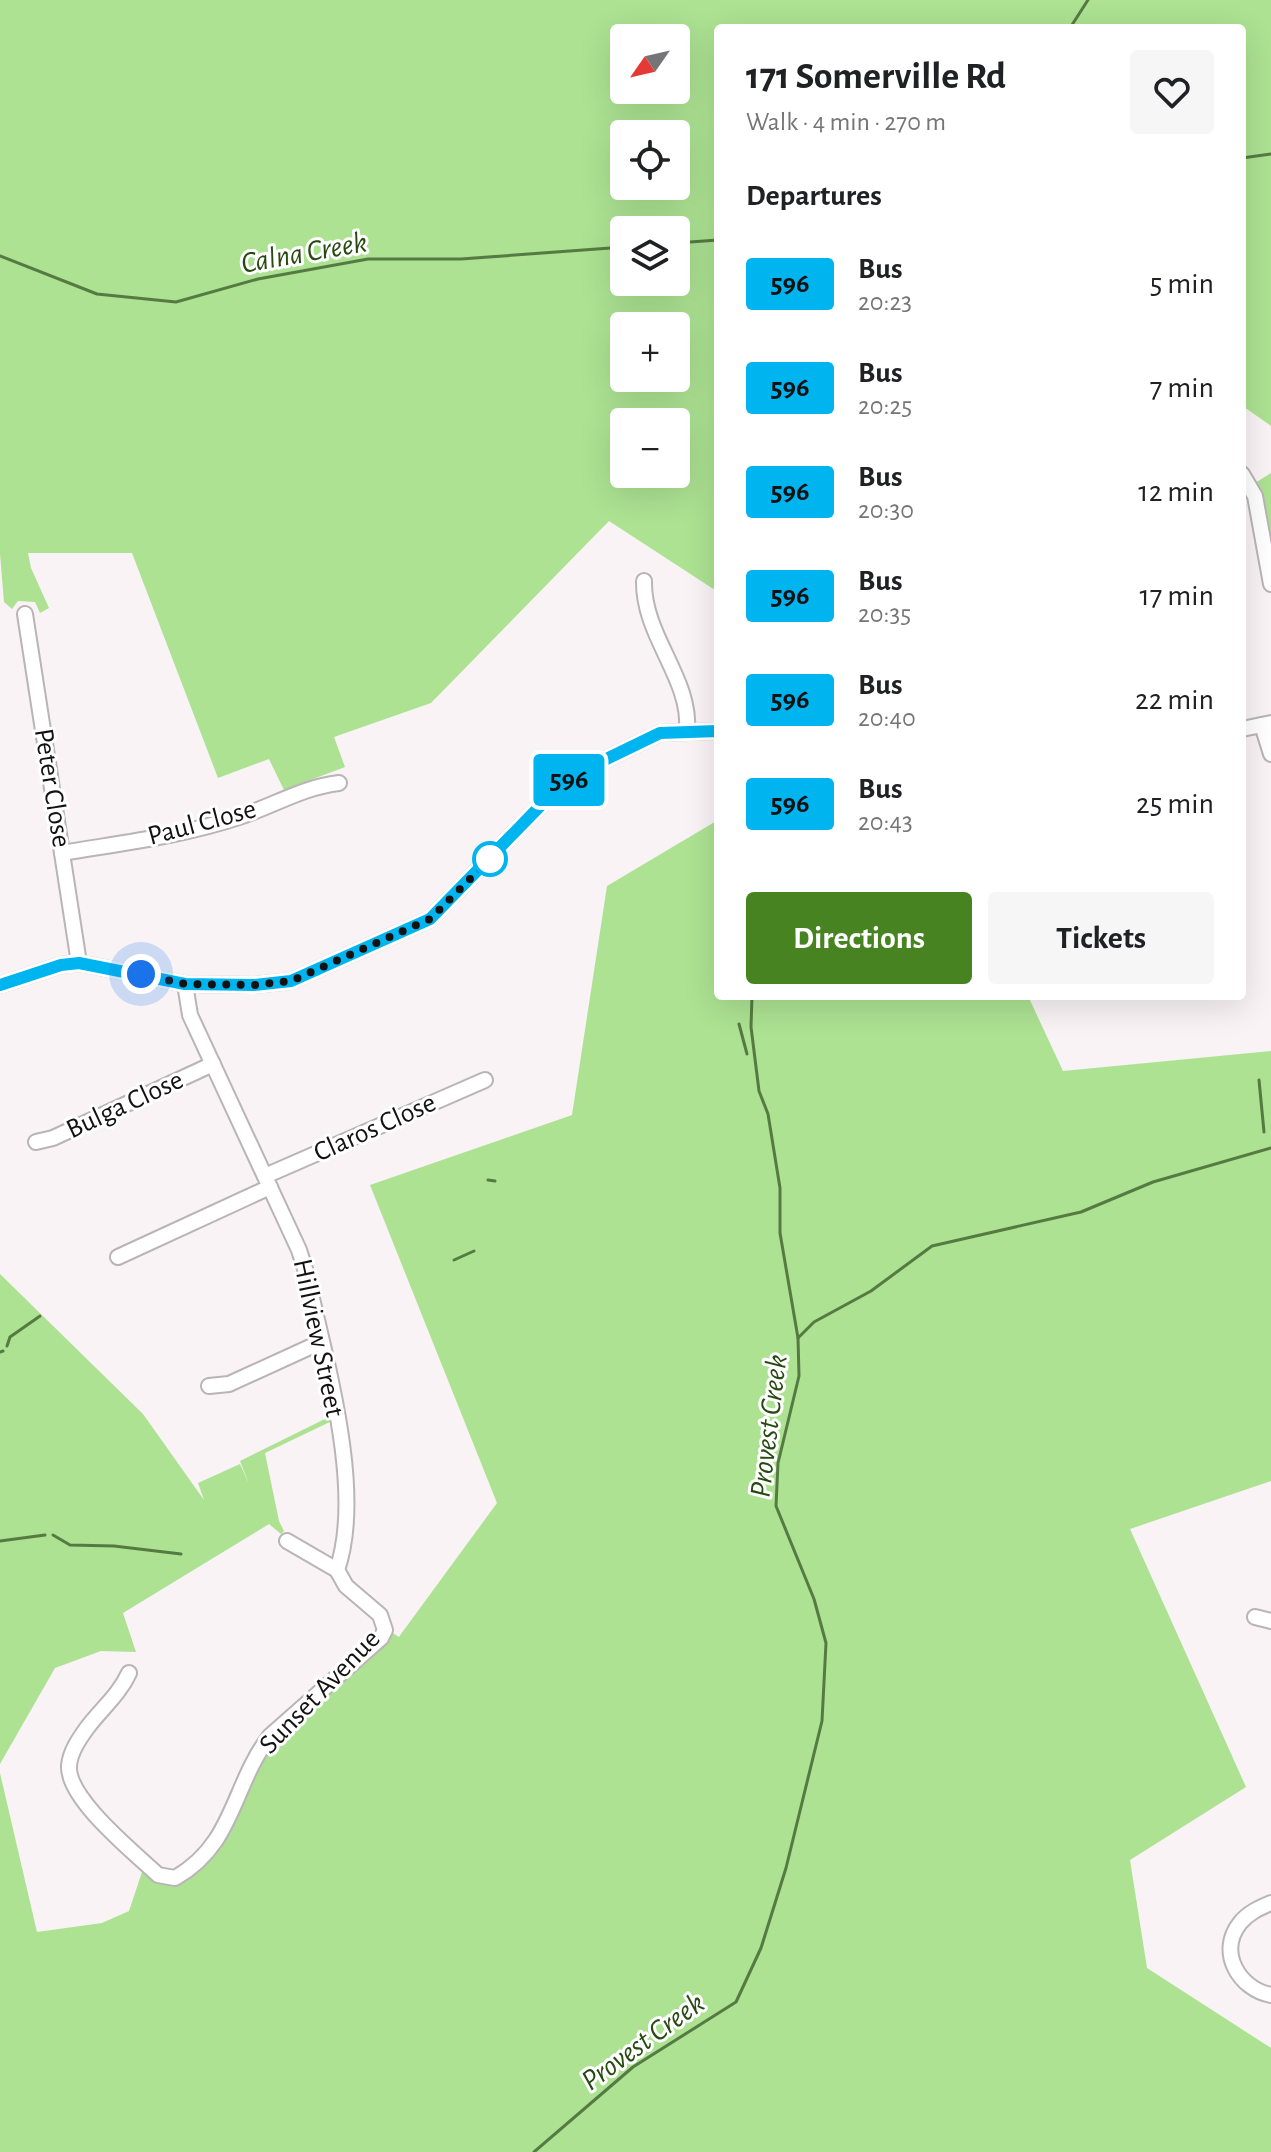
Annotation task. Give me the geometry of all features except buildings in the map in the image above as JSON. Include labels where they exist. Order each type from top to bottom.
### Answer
[{"type":"street","points":[[1246,481],[1255,496],[1271,584]]},
{"type":"street","points":[[644,581],[644,603],[651,625],[688,706],[687,730]]},
{"type":"street","name":"Peter Close","points":[[25,614],[79,963]]},
{"type":"street","points":[[1246,728],[1266,724],[1271,754]]},
{"type":"street","points":[[0,985],[61,965],[79,963],[185,984],[254,985],[291,981],[414,928],[444,908],[565,782],[652,736],[687,730],[714,731]]},
{"type":"street","name":"Paul Close","points":[[62,853],[180,833],[239,817],[317,785],[339,783]]},
{"type":"street","name":"Hillview Street","points":[[185,984],[190,1015],[299,1250],[321,1342],[348,1492],[342,1557],[337,1570]]},
{"type":"street","name":"Bulga Close","points":[[36,1142],[53,1138],[213,1064]]},
{"type":"street","name":"Claros Close","points":[[118,1257],[267,1182],[485,1080]]},
{"type":"street","points":[[209,1386],[229,1384],[321,1342]]},
{"type":"street","name":"Sunset Avenue","points":[[129,1673],[122,1687],[88,1726],[73,1750],[69,1767],[72,1784],[81,1799],[147,1864],[167,1879],[175,1878],[202,1859],[225,1831],[257,1753],[270,1736],[381,1638],[385,1630],[380,1615],[346,1586],[337,1570],[321,1564],[287,1541]]},
{"type":"street","points":[[1255,1617],[1271,1621]]},
{"type":"street","points":[[1271,1903],[1253,1911],[1232,1938],[1232,1958],[1238,1977],[1259,1993],[1271,1995]]},
{"type":"green space","points":[[0,0],[1271,0],[1271,426],[1246,409],[1246,24],[714,24],[714,589],[609,521],[431,703],[334,737],[345,767],[284,790],[269,759],[218,778],[132,553],[28,553],[31,568],[49,608],[40,613],[35,602],[18,601],[12,609],[4,602],[0,554]]},
{"type":"green space","points":[[1271,473],[1271,550],[1255,483]]},
{"type":"green space","points":[[714,822],[714,1000],[1030,1000],[1063,1071],[1271,1051],[1271,1481],[1130,1529],[1246,1787],[1130,1860],[1147,1968],[1271,2048],[1271,2152],[0,2152],[0,1773],[37,1932],[102,1923],[129,1911],[145,1863],[187,1878],[228,1833],[266,1743],[388,1630],[399,1637],[497,1503],[370,1185],[572,1115],[607,886]]},
{"type":"green space","points":[[0,1274],[143,1414],[204,1500],[198,1483],[240,1464],[249,1484],[240,1461],[333,1415],[334,1420],[265,1453],[279,1521],[284,1531],[281,1534],[269,1524],[123,1613],[136,1652],[101,1651],[55,1668],[0,1764]]},
{"type":"waterway","points":[[1073,24],[1088,0]]},
{"type":"waterway","name":"Calna Creek","points":[[1246,157],[1271,154]]},
{"type":"waterway","name":"Calna Creek","points":[[690,242],[714,240]]},
{"type":"waterway","name":"Calna Creek","points":[[0,256],[97,294],[176,302],[258,279],[368,259],[461,259],[610,248]]},
{"type":"waterway","points":[[752,1000],[751,1027],[759,1091],[768,1114],[780,1188],[780,1233],[798,1338]]},
{"type":"waterway","points":[[739,1024],[747,1054]]},
{"type":"waterway","points":[[1259,1080],[1264,1132]]},
{"type":"waterway","name":"Provest Creek","points":[[534,2152],[633,2067],[736,2002],[761,1948],[786,1868],[822,1721],[826,1643],[814,1599],[776,1506],[778,1463],[799,1376],[798,1338],[814,1322],[871,1291],[932,1246],[1081,1212],[1153,1182],[1271,1148]]},
{"type":"waterway","points":[[488,1180],[495,1181]]},
{"type":"waterway","points":[[454,1260],[474,1251]]},
{"type":"waterway","points":[[7,1346],[10,1337],[40,1316]]},
{"type":"waterway","points":[[0,1541],[45,1535]]},
{"type":"waterway","points":[[53,1535],[70,1545],[114,1546],[181,1554]]},
{"type":"bus line","name":"596","points":[[0,985],[31,973],[79,963],[119,968],[185,984],[254,985],[306,976],[430,919],[565,782],[660,733],[714,731]]},
{"type":"route","points":[[141,974],[185,984],[230,986],[291,981],[430,919],[490,859]]}]
